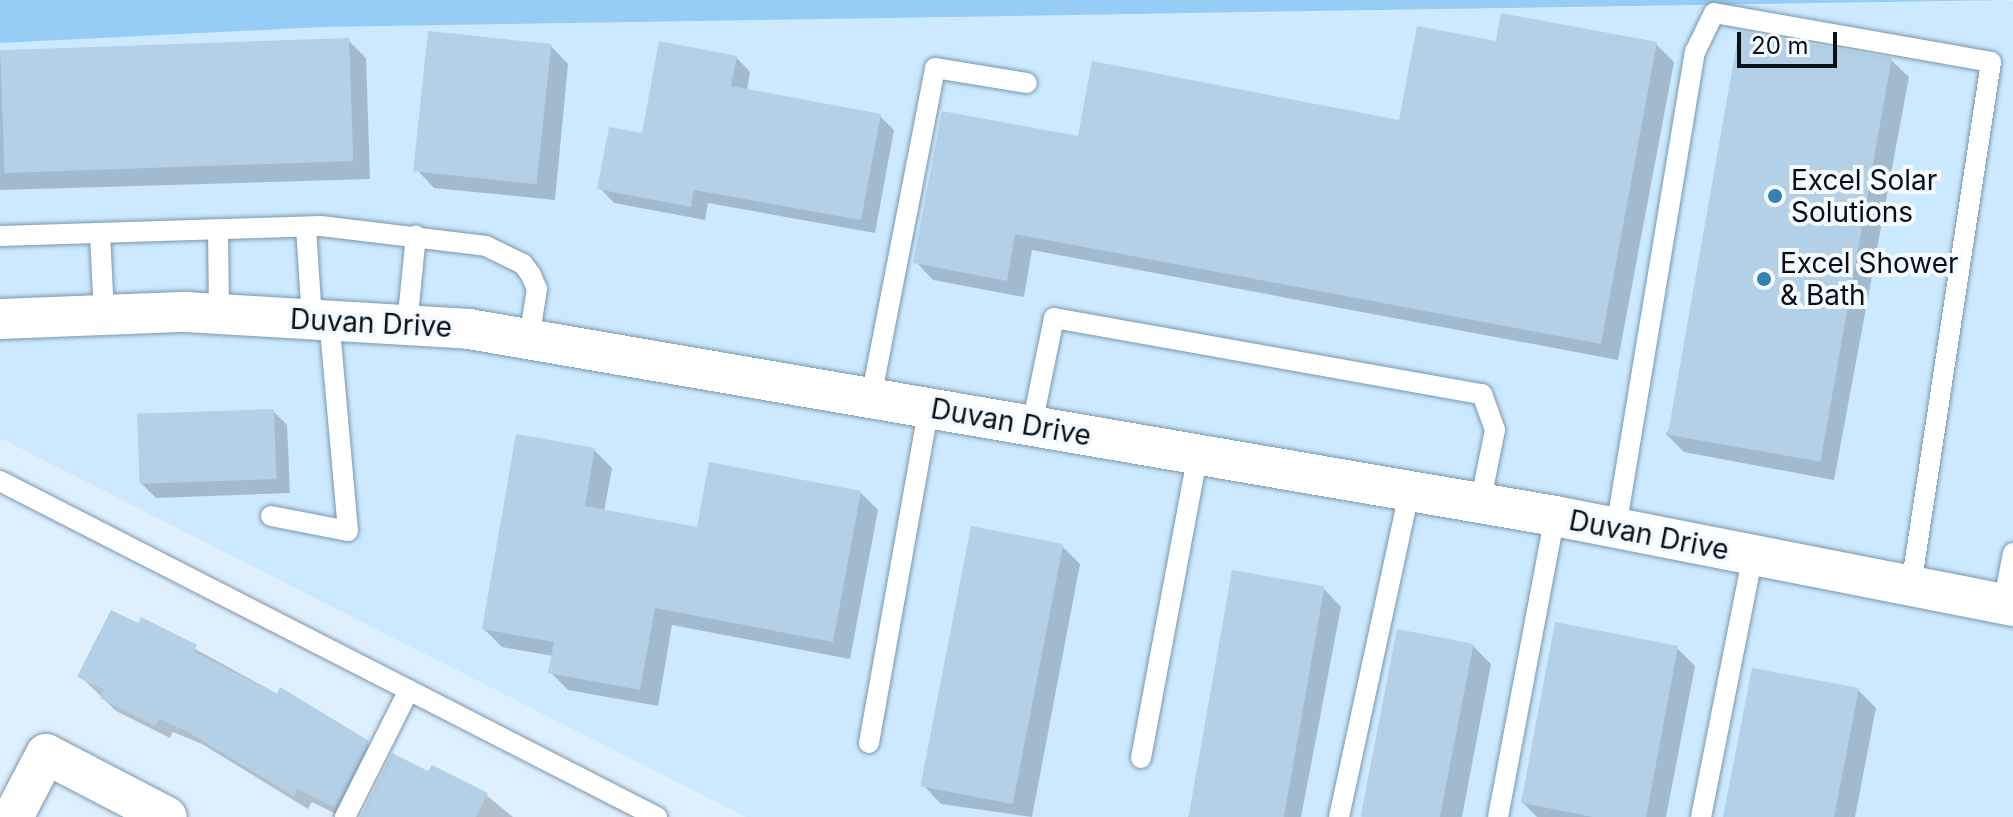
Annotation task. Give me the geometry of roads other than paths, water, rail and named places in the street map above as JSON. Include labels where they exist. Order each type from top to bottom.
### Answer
[{"type":"street","name":"Duvan Drive","points":[[0,319],[219,313],[407,325],[529,339],[1555,516],[2008,605]]},
{"type":"street","points":[[13,817],[46,754],[167,817]]},
{"type":"lane","points":[[1616,528],[1695,52],[1714,13],[1991,62],[1911,586]]},
{"type":"lane","points":[[871,398],[935,68],[1027,83]]},
{"type":"lane","points":[[271,516],[348,531],[306,227]]},
{"type":"lane","points":[[0,236],[306,227],[416,235],[486,246],[523,264],[537,289],[529,339]]},
{"type":"lane","points":[[218,230],[219,313]]},
{"type":"lane","points":[[100,233],[104,315]]},
{"type":"lane","points":[[407,325],[416,235]]},
{"type":"lane","points":[[1032,425],[1054,318],[1482,394],[1495,430],[1480,504]]},
{"type":"lane","points":[[869,743],[929,407]]},
{"type":"lane","points":[[1141,758],[1198,454]]},
{"type":"lane","points":[[0,481],[657,817]]},
{"type":"lane","points":[[1339,817],[1409,492]]},
{"type":"lane","points":[[1498,817],[1555,516]]},
{"type":"lane","points":[[2008,605],[2013,553]]},
{"type":"lane","points":[[1701,817],[1753,555]]},
{"type":"lane","points":[[345,817],[409,690]]},
{"type":"place","name":"Excel Solar Solutions","points":[[1775,196]]},
{"type":"place","name":"Excel Shower & Bath","points":[[1764,279]]}]
